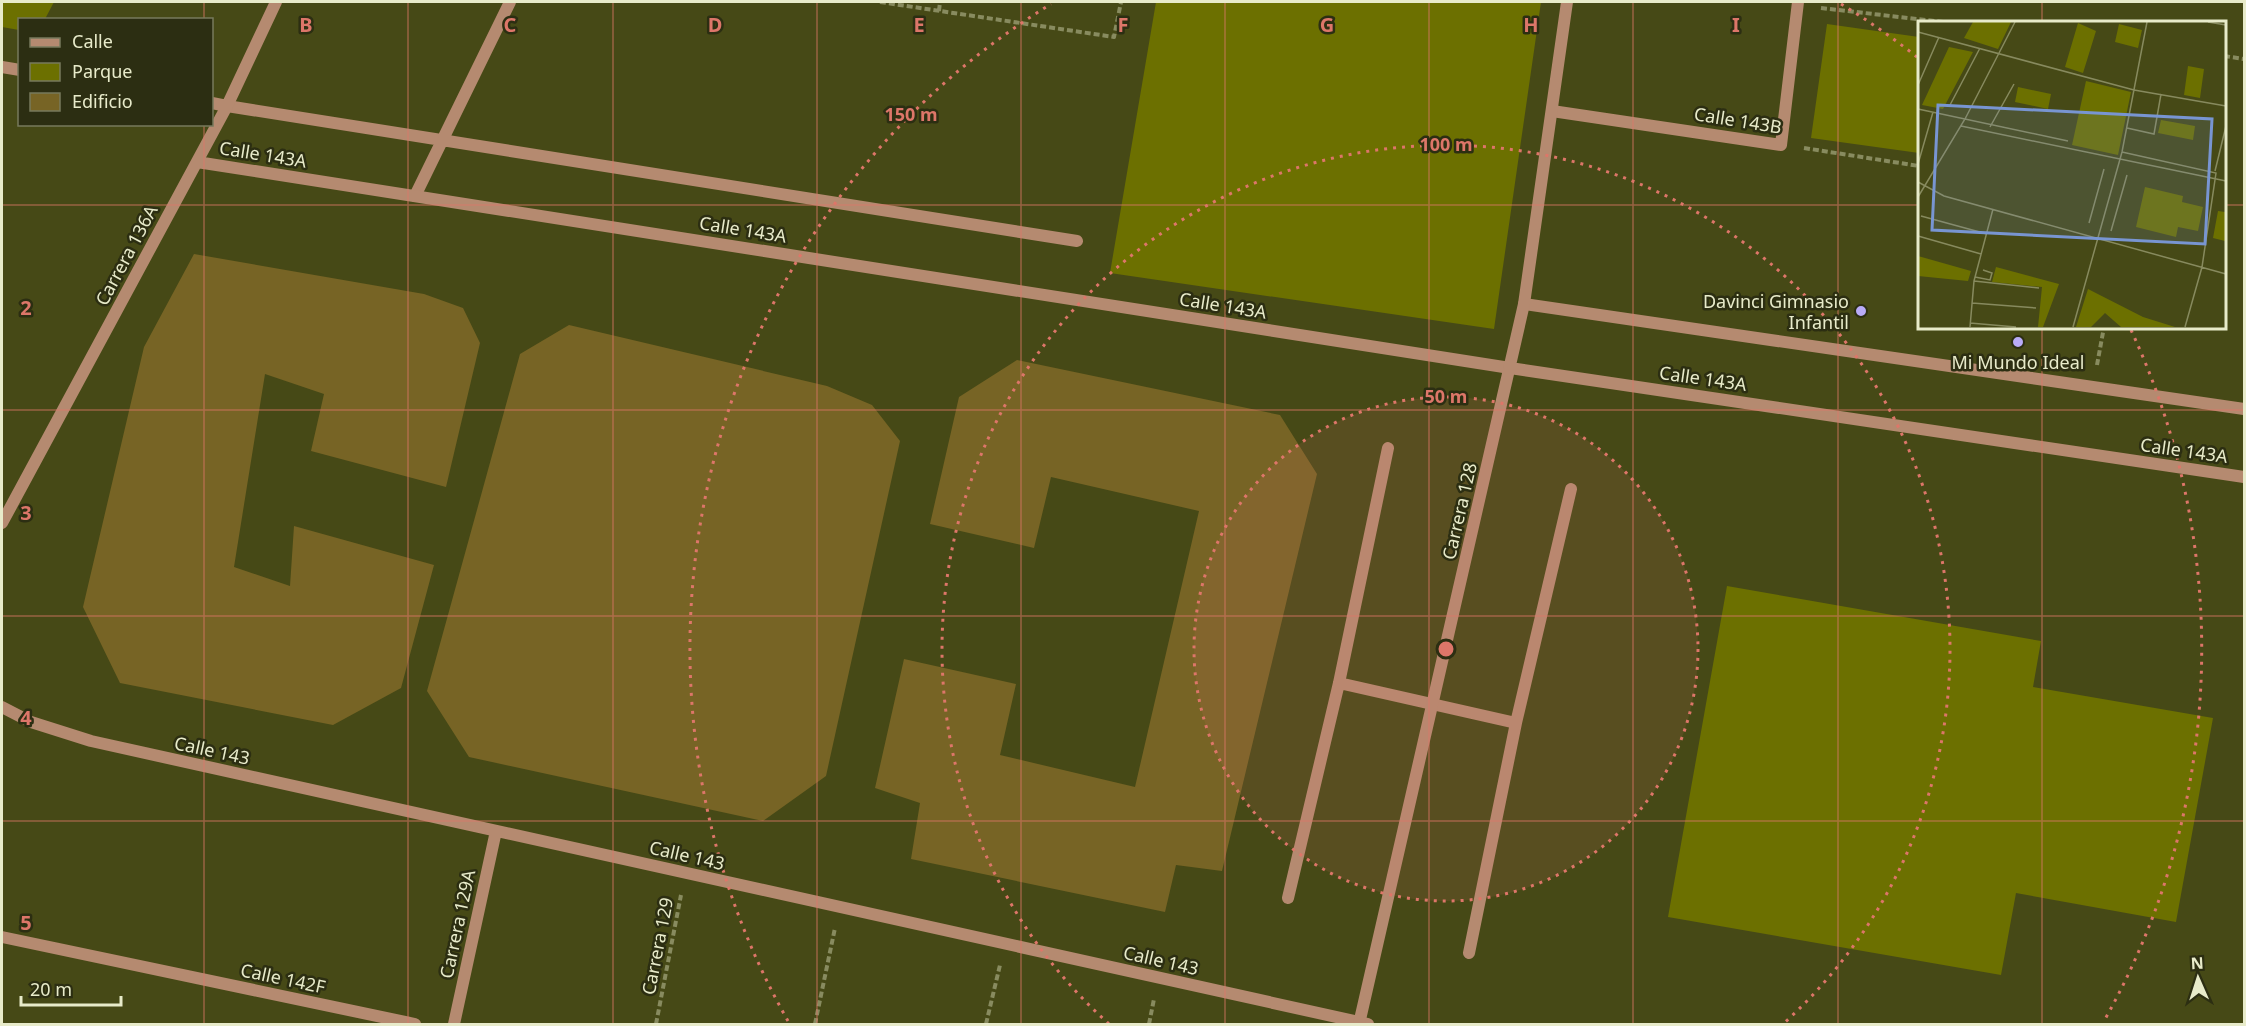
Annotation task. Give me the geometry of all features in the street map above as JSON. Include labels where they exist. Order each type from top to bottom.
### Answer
[{"type":"street","name":"Carrera 136A","points":[[2,523],[227,106],[276,2]]},
{"type":"street","points":[[415,196],[510,2]]},
{"type":"street","name":"Carrera 128","points":[[1362,1024],[1524,304],[1567,2]]},
{"type":"street","points":[[1781,145],[1798,4]]},
{"type":"street","points":[[2,67],[18,70]]},
{"type":"street","points":[[213,103],[1077,241]]},
{"type":"street","name":"Calle 143B","points":[[1552,111],[1781,145]]},
{"type":"street","name":"Calle 143A","points":[[197,162],[1510,368],[2244,477]]},
{"type":"street","points":[[1524,304],[2244,409]]},
{"type":"street","points":[[1288,898],[1339,683],[1388,448]]},
{"type":"street","points":[[1469,953],[1516,723],[1571,489]]},
{"type":"street","points":[[1339,683],[1516,723]]},
{"type":"street","name":"Calle 143","points":[[2,707],[32,722],[91,741],[1362,1024]]},
{"type":"street","name":"Carrera 129A","points":[[454,1024],[496,831]]},
{"type":"street","name":"Calle 142F","points":[[2,937],[416,1024]]},
{"type":"path","points":[[880,2],[1114,37],[1121,2]]},
{"type":"path","points":[[939,11],[940,2]]},
{"type":"path","points":[[1798,4],[1935,21]]},
{"type":"path","points":[[2225,56],[2244,59]]},
{"type":"path","name":"Calle 143B","points":[[1781,145],[1918,166]]},
{"type":"path","points":[[2093,388],[2104,328]]},
{"type":"path","name":"Carrera 129","points":[[656,1024],[685,873]]},
{"type":"path","points":[[815,1024],[839,907]]},
{"type":"path","points":[[986,1024],[1004,944]]},
{"type":"green space","points":[[2,2],[54,2],[46,18],[18,18],[18,30],[2,27]]},
{"type":"green space","points":[[1156,2],[1541,2],[1494,329],[1110,273]]},
{"type":"green space","points":[[1827,24],[1918,37],[1918,153],[1811,138]]},
{"type":"green space","points":[[1727,586],[2041,641],[2033,687],[2213,718],[2176,922],[2016,893],[2001,975],[1668,917]]},
{"type":"building","points":[[194,254],[424,294],[463,308],[480,343],[446,487],[311,451],[324,394],[265,374],[234,567],[290,586],[294,526],[434,565],[401,688],[333,725],[120,683],[83,607],[144,347]]},
{"type":"building","points":[[569,325],[827,386],[872,405],[900,441],[826,776],[763,821],[469,757],[427,691],[520,354]]},
{"type":"building","points":[[1017,360],[1280,415],[1317,474],[1222,871],[1176,865],[1165,912],[911,859],[920,803],[875,788],[904,659],[1016,684],[1000,755],[1135,787],[1199,511],[1051,477],[1034,548],[930,524],[959,397]]},
{"type":"place","name":"Davinci Gimnasio Infantil","points":[[1861,311]]},
{"type":"place","name":"Mi Mundo Ideal","points":[[2018,342]]}]
